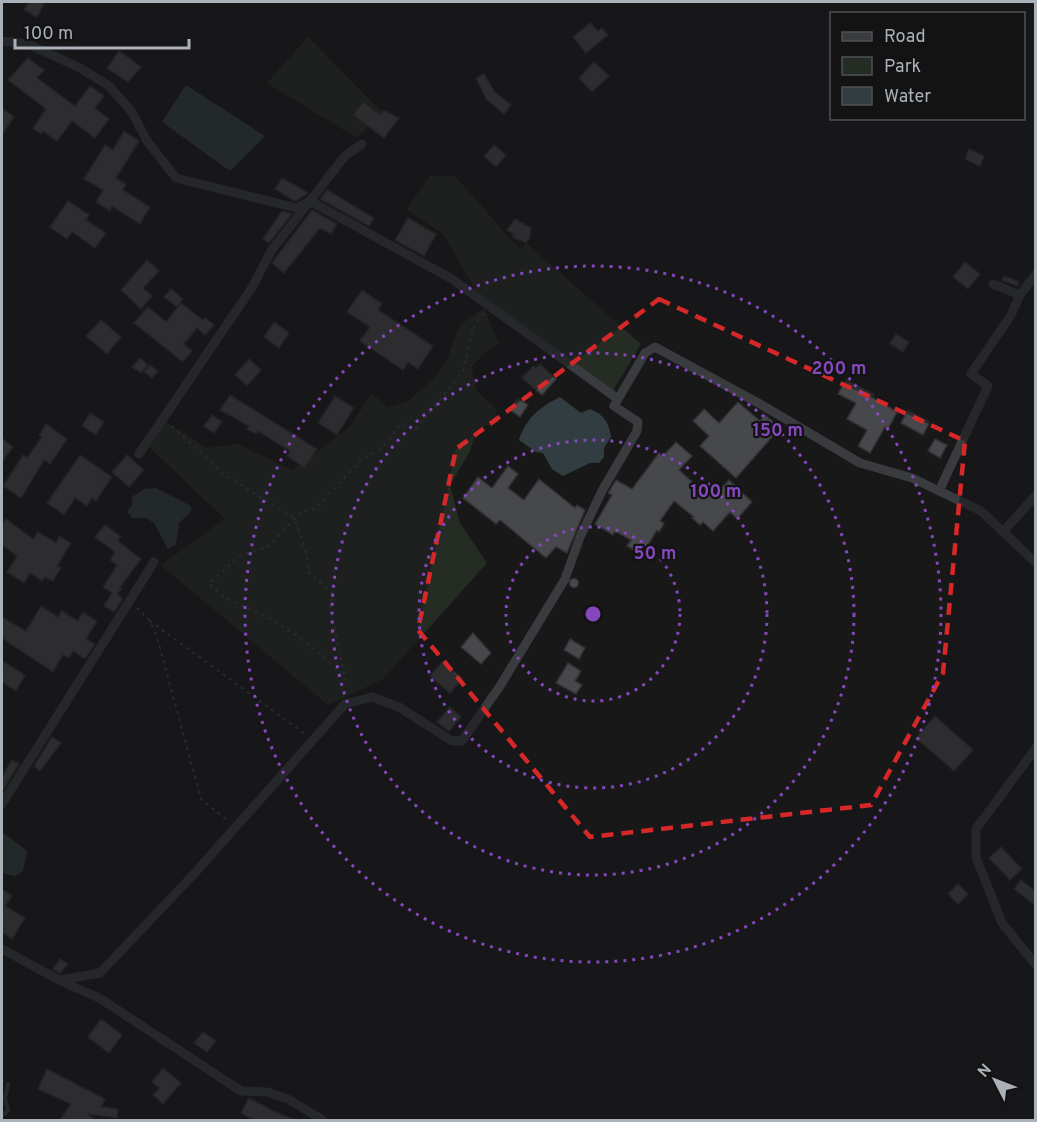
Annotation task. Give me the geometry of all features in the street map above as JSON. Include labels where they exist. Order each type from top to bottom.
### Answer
[{"type":"street","points":[[2,41],[28,44],[80,68],[109,86],[132,112],[147,141],[176,178],[297,208],[310,201]]},
{"type":"street","points":[[139,454],[253,286],[271,251],[345,156],[362,144]]},
{"type":"street","points":[[310,201],[452,279],[618,399]]},
{"type":"street","points":[[939,491],[988,386],[971,374],[1011,315],[1020,295],[1035,274]]},
{"type":"street","points":[[993,284],[1020,295]]},
{"type":"street","points":[[59,980],[100,973],[345,704],[372,697],[399,707],[452,741],[462,741],[500,686],[565,579],[580,537],[603,489],[637,431],[638,422],[614,406],[645,353],[655,347],[760,404],[860,463],[912,478],[981,512],[1035,563]]},
{"type":"street","points":[[1003,532],[1035,495]]},
{"type":"street","points":[[2,804],[154,562]]},
{"type":"street","points":[[1035,748],[976,829],[976,857],[1002,923],[1035,965]]},
{"type":"street","points":[[2,949],[59,980],[101,999],[241,1091],[267,1092],[288,1099],[323,1120]]},
{"type":"path","points":[[163,420],[177,429],[200,455],[222,473],[295,519],[307,556],[308,572],[333,594],[330,606],[346,681],[312,647],[272,620],[219,595],[209,584],[241,555],[268,547],[295,519],[301,512],[315,509],[353,468],[383,447],[400,423],[415,430],[463,371],[474,325],[488,306]]},
{"type":"path","points":[[130,603],[150,621],[313,740]]},
{"type":"path","points":[[150,621],[172,686],[179,724],[201,799],[227,820],[232,830]]},
{"type":"highlighted area","points":[[659,299],[965,441],[943,673],[871,805],[590,837],[418,630],[456,449]]},
{"type":"green space","points":[[308,37],[382,112],[357,138],[267,83]]},
{"type":"green space","points":[[430,176],[455,176],[520,250],[526,243],[641,344],[611,394],[482,302],[444,235],[406,209]]},
{"type":"green space","points":[[484,308],[499,344],[485,352],[472,367],[476,390],[495,408],[498,422],[477,429],[469,453],[450,485],[460,523],[487,563],[383,679],[328,705],[161,565],[225,519],[146,444],[163,420],[207,448],[237,444],[292,470],[349,428],[372,393],[387,408],[408,401],[434,378],[446,362],[460,325]]},
{"type":"water","points":[[186,85],[265,136],[230,171],[162,122]]},
{"type":"water","points":[[560,397],[581,413],[590,409],[599,414],[607,423],[611,437],[604,448],[604,457],[599,463],[590,463],[563,476],[552,469],[543,453],[536,452],[519,440],[530,419],[546,405]]},
{"type":"water","points":[[156,488],[191,506],[191,511],[179,523],[176,544],[168,549],[154,523],[146,518],[132,518],[127,511],[132,506],[132,497],[144,489]]},
{"type":"water","points":[[2,832],[27,851],[23,871],[15,876],[2,873]]},
{"type":"building","points":[[29,2],[45,2],[37,17],[24,10]]},
{"type":"building","points":[[590,23],[598,31],[602,28],[608,35],[586,53],[573,37]]},
{"type":"building","points":[[119,51],[141,67],[128,82],[107,68]]},
{"type":"building","points":[[28,58],[44,70],[37,78],[75,106],[90,86],[104,96],[95,108],[109,119],[95,138],[72,121],[57,141],[43,131],[41,134],[33,128],[46,109],[8,80]]},
{"type":"building","points":[[594,62],[609,76],[592,92],[579,78]]},
{"type":"building","points":[[484,74],[494,91],[511,105],[504,114],[486,99],[476,78]]},
{"type":"building","points":[[363,102],[381,115],[384,110],[399,118],[384,138],[353,115]]},
{"type":"building","points":[[2,108],[14,117],[2,135]]},
{"type":"building","points":[[124,131],[139,141],[116,178],[126,184],[123,190],[150,207],[140,224],[112,206],[110,211],[96,202],[103,190],[84,179],[105,145],[113,150]]},
{"type":"building","points":[[494,145],[506,155],[496,167],[484,156]]},
{"type":"building","points":[[969,149],[984,156],[980,166],[965,159]]},
{"type":"building","points":[[282,178],[308,193],[296,201],[291,199],[275,189]]},
{"type":"building","points":[[327,190],[374,218],[369,226],[320,199]]},
{"type":"building","points":[[68,201],[89,215],[86,220],[106,233],[95,248],[72,232],[67,239],[50,227]]},
{"type":"building","points":[[312,210],[337,224],[331,234],[320,228],[284,273],[272,263]]},
{"type":"building","points":[[282,211],[292,214],[269,243],[263,239]]},
{"type":"building","points":[[408,218],[436,234],[424,256],[395,240]]},
{"type":"building","points":[[515,219],[531,228],[530,237],[526,243],[512,237],[514,234],[507,230]]},
{"type":"building","points":[[147,260],[159,271],[143,288],[152,296],[141,309],[121,290]]},
{"type":"building","points":[[965,262],[980,274],[968,289],[953,277]]},
{"type":"building","points":[[1004,276],[1019,282],[1017,286],[1002,280]]},
{"type":"building","points":[[171,289],[183,299],[177,307],[164,297]]},
{"type":"building","points":[[362,290],[382,304],[378,310],[433,346],[418,369],[408,362],[403,370],[360,341],[370,327],[347,312]]},
{"type":"building","points":[[181,303],[203,320],[205,318],[214,325],[205,335],[197,328],[184,344],[192,351],[183,362],[134,323],[148,307],[166,322]]},
{"type":"building","points":[[101,320],[121,337],[107,354],[86,336]]},
{"type":"building","points":[[274,322],[289,333],[279,348],[264,337]]},
{"type":"building","points":[[896,334],[909,342],[903,352],[890,344]]},
{"type":"building","points":[[140,358],[148,365],[141,373],[132,367]]},
{"type":"building","points":[[249,359],[261,370],[247,386],[235,375]]},
{"type":"building","points":[[540,364],[556,379],[542,395],[522,378],[533,366],[536,368]]},
{"type":"building","points":[[150,365],[158,371],[152,378],[144,372]]},
{"type":"building","points":[[846,380],[874,394],[873,397],[897,412],[888,429],[885,427],[870,453],[858,446],[867,430],[847,419],[856,403],[838,394]]},
{"type":"building","points":[[230,395],[317,449],[305,468],[287,456],[290,451],[258,431],[256,434],[247,429],[249,426],[220,410]]},
{"type":"building","points":[[335,396],[354,408],[337,435],[318,423]]},
{"type":"building","points":[[518,398],[528,405],[520,417],[510,410]]},
{"type":"building","points":[[738,402],[760,421],[765,415],[780,428],[736,478],[700,446],[709,436],[693,421],[704,409],[719,423]]},
{"type":"building","points":[[908,410],[930,422],[923,435],[901,423]]},
{"type":"building","points":[[90,413],[104,422],[96,435],[82,426]]},
{"type":"building","points":[[212,415],[222,422],[214,433],[204,426]]},
{"type":"building","points":[[46,424],[67,439],[50,464],[44,460],[21,498],[3,486],[23,455],[27,458],[42,437],[39,435]]},
{"type":"building","points":[[2,438],[13,447],[2,462]]},
{"type":"building","points":[[935,439],[947,445],[940,458],[928,451]]},
{"type":"building","points":[[676,442],[692,456],[679,470],[697,486],[699,484],[713,497],[729,480],[752,502],[737,519],[730,512],[713,531],[703,522],[700,525],[692,518],[694,517],[674,501],[660,521],[664,523],[659,532],[657,530],[642,555],[627,546],[631,540],[615,531],[613,535],[595,524],[612,495],[608,493],[616,480],[632,489],[659,453],[663,456]]},
{"type":"building","points":[[80,455],[112,477],[96,501],[92,498],[87,506],[75,498],[64,515],[47,503]]},
{"type":"building","points":[[127,455],[144,470],[129,487],[112,472]]},
{"type":"building","points":[[508,466],[518,474],[508,488],[524,500],[539,479],[575,508],[577,505],[585,510],[567,553],[556,547],[546,558],[500,520],[496,524],[463,498],[478,477],[492,488]]},
{"type":"building","points":[[6,519],[33,539],[38,532],[56,543],[59,536],[71,543],[57,566],[61,568],[53,581],[45,577],[42,581],[30,573],[24,583],[7,572],[17,556],[2,545],[2,525]]},
{"type":"building","points":[[105,525],[121,537],[118,541],[141,559],[120,587],[122,588],[117,594],[123,599],[114,612],[104,606],[112,593],[103,587],[117,565],[110,560],[115,552],[95,537]]},
{"type":"building","points":[[574,578],[579,583],[574,588],[569,583]]},
{"type":"building","points":[[41,606],[58,617],[62,611],[78,621],[83,612],[97,621],[86,639],[95,644],[85,659],[73,651],[69,658],[63,655],[53,672],[2,638],[2,617],[26,631]]},
{"type":"building","points":[[473,633],[491,653],[481,664],[461,647]]},
{"type":"building","points":[[570,639],[585,648],[579,659],[564,650]]},
{"type":"building","points":[[2,661],[25,675],[16,691],[2,682]]},
{"type":"building","points":[[442,662],[462,679],[450,693],[430,676]]},
{"type":"building","points":[[568,663],[581,671],[575,681],[582,685],[576,694],[556,683]]},
{"type":"building","points":[[450,707],[461,717],[449,731],[437,722]]},
{"type":"building","points":[[935,716],[973,750],[954,771],[916,738]]},
{"type":"building","points":[[52,737],[61,743],[40,771],[34,766]]},
{"type":"building","points":[[12,760],[19,764],[2,792],[2,776]]},
{"type":"building","points":[[1001,847],[1022,869],[1010,880],[989,858]]},
{"type":"building","points":[[1021,880],[1035,891],[1035,905],[1014,889]]},
{"type":"building","points":[[958,884],[968,894],[958,904],[948,894]]},
{"type":"building","points":[[2,889],[12,896],[5,906],[25,918],[12,939],[2,932]]},
{"type":"building","points":[[60,959],[68,964],[60,973],[53,969]]},
{"type":"building","points":[[101,1019],[122,1035],[109,1053],[88,1037]]},
{"type":"building","points":[[203,1032],[216,1041],[207,1052],[194,1043]]},
{"type":"building","points":[[163,1068],[181,1083],[163,1104],[153,1095],[159,1088],[152,1082]]},
{"type":"building","points":[[47,1069],[105,1099],[101,1107],[118,1109],[117,1118],[87,1114],[96,1120],[60,1120],[71,1104],[38,1089]]},
{"type":"building","points":[[249,1098],[295,1120],[254,1120],[241,1113]]},
{"type":"waterway","points":[[2,1116],[8,1110],[5,1098],[8,1084]]}]
